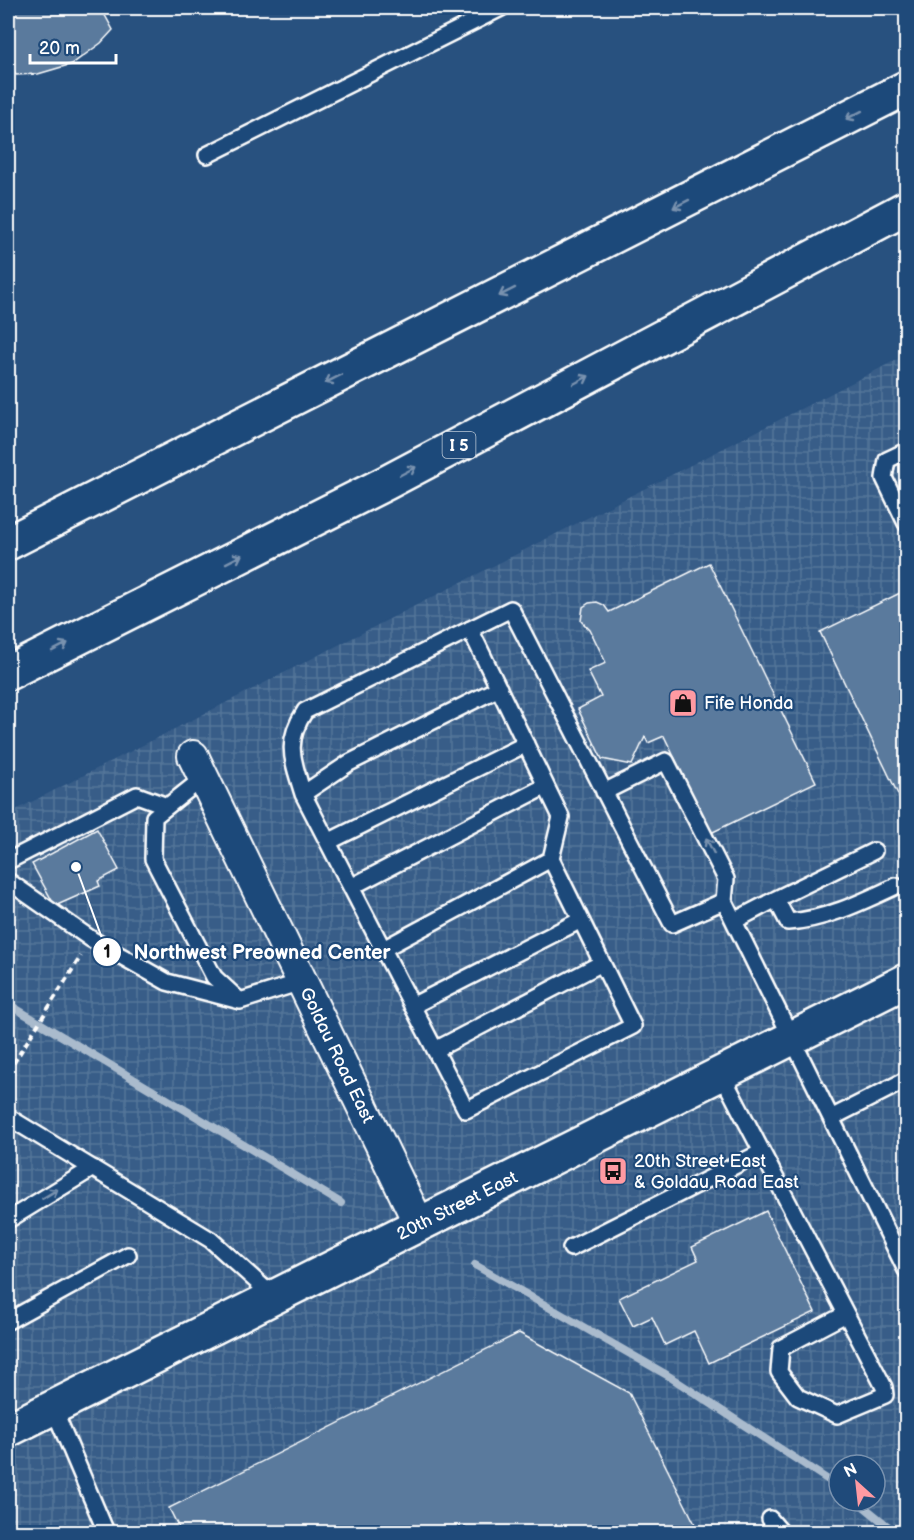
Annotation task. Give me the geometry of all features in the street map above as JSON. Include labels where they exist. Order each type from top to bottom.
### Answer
[{"type":"main road","points":[[8,543],[906,88]]},
{"type":"main road","name":"I 5","points":[[8,673],[386,483],[906,208]]},
{"type":"main road","name":"20th Street East","points":[[8,1430],[906,981]]},
{"type":"street","name":"Goldau Road East","points":[[198,767],[419,1224]]},
{"type":"lane","points":[[207,155],[501,8]]},
{"type":"lane","points":[[906,451],[887,460],[884,478],[906,523]]},
{"type":"lane","points":[[470,629],[561,817],[551,860],[633,1026],[466,1110],[303,794],[290,752],[294,728],[305,711],[470,629],[511,609],[672,924],[723,901]]},
{"type":"lane","points":[[303,794],[349,763],[499,688]]},
{"type":"lane","points":[[328,842],[526,744]]},
{"type":"lane","points":[[604,792],[666,761],[726,879],[723,901],[906,1270]]},
{"type":"lane","points":[[198,767],[167,806],[154,816],[153,860],[214,977],[240,1001]]},
{"type":"lane","points":[[351,887],[546,786]]},
{"type":"lane","points":[[8,861],[137,795],[167,806]]},
{"type":"lane","points":[[734,921],[874,851]]},
{"type":"lane","points":[[383,949],[551,860]]},
{"type":"lane","points":[[8,881],[91,939],[167,982],[240,1001],[302,982]]},
{"type":"lane","points":[[776,899],[788,922],[798,921],[850,908],[896,886]]},
{"type":"lane","points":[[412,1006],[581,920]]},
{"type":"lane","points":[[435,1050],[602,963]]},
{"type":"lane","points":[[721,1073],[884,1387],[885,1395],[837,1415],[798,1397],[779,1372],[781,1348],[846,1314]]},
{"type":"lane","points":[[831,1118],[906,1080]]},
{"type":"lane","points":[[8,1117],[210,1240],[274,1297]]},
{"type":"lane","points":[[571,1248],[762,1152]]},
{"type":"lane","points":[[8,1220],[93,1168]]},
{"type":"lane","points":[[8,1322],[128,1255]]},
{"type":"lane","points":[[53,1407],[106,1533]]},
{"type":"lane","points":[[770,1519],[780,1533]]},
{"type":"path","points":[[8,1072],[91,939]]},
{"type":"shaded area","points":[[906,355],[906,1532],[8,1532],[8,814]]},
{"type":"building","points":[[8,8],[101,8],[113,30],[101,43],[72,64],[38,74],[16,75],[8,58]]},
{"type":"building","name":"Fife Honda","points":[[709,563],[816,782],[711,833],[664,736],[648,743],[645,737],[632,765],[602,759],[578,709],[601,697],[588,671],[606,663],[590,630],[581,621],[583,607],[597,602],[604,605],[609,612]]},
{"type":"building","points":[[902,592],[906,602],[906,811],[820,632]]},
{"type":"building","points":[[97,829],[119,870],[98,881],[100,886],[55,906],[32,864]]},
{"type":"building","points":[[766,1211],[815,1312],[709,1363],[694,1331],[665,1345],[652,1317],[633,1326],[619,1298],[698,1260],[692,1247]]},
{"type":"building","points":[[519,1333],[629,1393],[699,1532],[181,1532],[169,1508]]},
{"type":"waterway","points":[[8,1004],[341,1203]]},
{"type":"waterway","points":[[475,1265],[667,1375],[827,1479]]},
{"type":"waterway","points":[[872,1513],[895,1532]]},
{"type":"place","name":"Fife Honda","points":[[683,703]]},
{"type":"place","name":"Northwest Preowned Center","points":[[76,867]]},
{"type":"place","name":"20th Street East & Goldau Road East","points":[[613,1171]]}]
